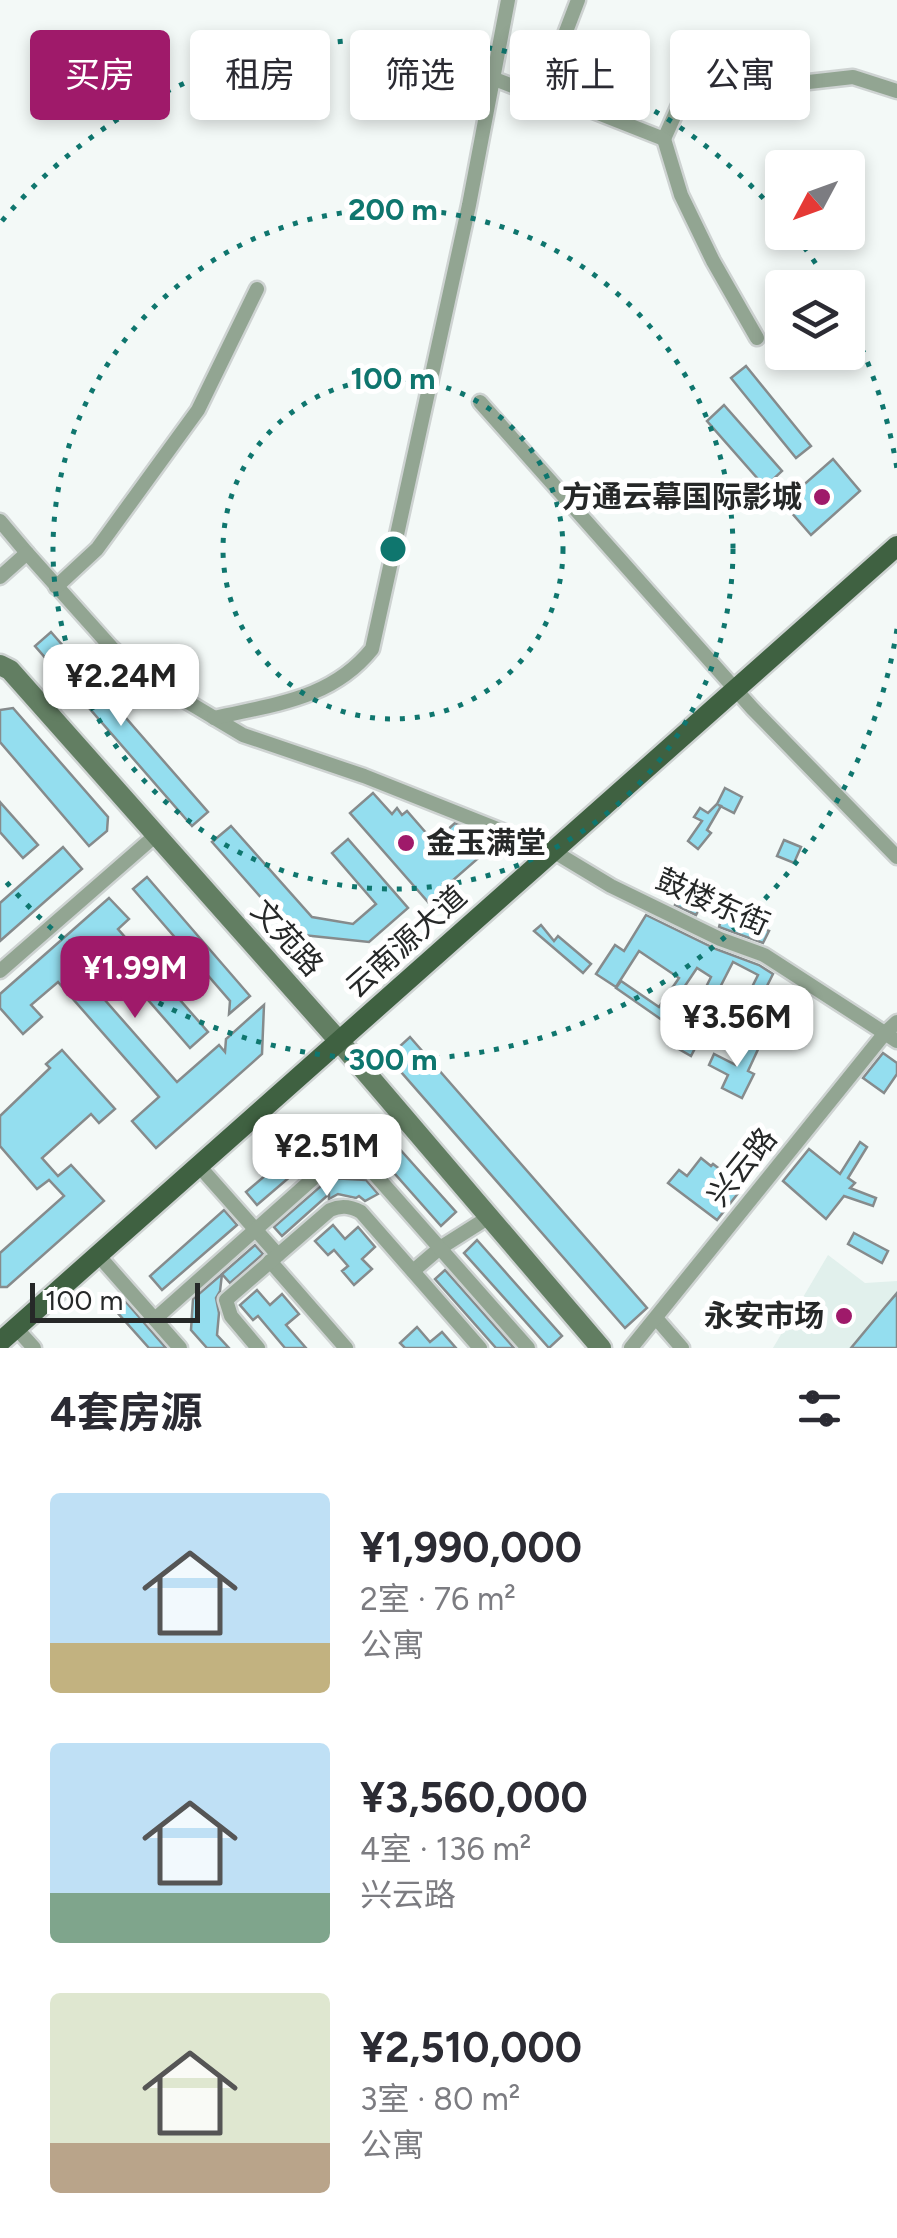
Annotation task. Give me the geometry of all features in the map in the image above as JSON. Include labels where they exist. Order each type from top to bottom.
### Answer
[{"type":"main road","name":"云南源大道","points":[[5,1336],[897,546]]},
{"type":"street","points":[[214,718],[314,694],[350,672],[372,650],[469,205],[508,0]]},
{"type":"street","points":[[566,30],[578,0]]},
{"type":"street","points":[[756,338],[681,195],[664,139],[698,63],[782,85],[854,77],[897,92]]},
{"type":"street","points":[[492,78],[510,85]]},
{"type":"street","points":[[615,120],[664,139]]},
{"type":"street","points":[[56,587],[98,548],[198,410],[256,289]]},
{"type":"street","points":[[480,402],[736,689],[897,857]]},
{"type":"street","name":"鼓楼东街","points":[[0,521],[129,664],[214,718],[262,743],[347,770],[554,851],[611,886],[720,939],[764,954],[891,1038]]},
{"type":"street","points":[[0,577],[27,553]]},
{"type":"street","name":"文苑路","points":[[0,666],[10,670],[339,1041],[602,1348]]},
{"type":"street","points":[[0,971],[156,835]]},
{"type":"street","name":"兴云路","points":[[632,1348],[891,1038],[897,1022]]},
{"type":"street","points":[[199,1166],[256,1230],[346,1348]]},
{"type":"street","points":[[154,1319],[326,1167],[371,1170],[528,1348]]},
{"type":"street","points":[[258,1348],[231,1316],[226,1300],[330,1210],[346,1206],[361,1212],[480,1348]]},
{"type":"street","points":[[412,1271],[490,1217]]},
{"type":"street","points":[[98,1255],[180,1348]]},
{"type":"street","points":[[656,1318],[682,1348]]},
{"type":"street","points":[[5,1336],[34,1348]]},
{"type":"shaded area","name":"永安市场","points":[[828,1255],[865,1283],[897,1281],[897,1348],[773,1348]]},
{"type":"building","points":[[746,366],[811,446],[796,458],[731,378]]},
{"type":"building","points":[[724,405],[782,471],[765,487],[707,421]]},
{"type":"building","name":"方通云幕国际影城","points":[[833,459],[860,491],[811,535],[783,503]]},
{"type":"building","points":[[51,632],[208,812],[192,826],[35,646]]},
{"type":"building","points":[[13,708],[108,817],[107,831],[89,846],[0,742],[0,710]]},
{"type":"building","points":[[725,788],[742,797],[734,813],[721,806],[707,830],[711,833],[698,849],[688,841],[702,821],[694,817],[700,808],[708,813]]},
{"type":"building","name":"金玉满堂","points":[[373,793],[392,814],[397,808],[402,815],[407,811],[434,842],[455,823],[498,841],[428,902],[350,813]]},
{"type":"building","points":[[0,802],[38,845],[23,858],[0,832]]},
{"type":"building","points":[[231,826],[312,917],[353,924],[376,904],[332,853],[348,839],[408,908],[369,942],[293,934],[212,842]]},
{"type":"building","points":[[784,840],[801,847],[794,863],[777,856]]},
{"type":"building","points":[[63,847],[82,869],[0,941],[0,903]]},
{"type":"building","points":[[147,877],[250,996],[229,1014],[230,1001],[133,889]]},
{"type":"building","points":[[685,886],[705,897],[696,915],[675,905]]},
{"type":"building","points":[[109,898],[129,919],[118,929],[208,1032],[190,1048],[100,945],[75,966],[177,1082],[219,1045],[225,1052],[226,1039],[264,1005],[262,1054],[156,1148],[132,1121],[159,1097],[58,982],[31,1005],[42,1017],[23,1034],[0,1008],[0,994]]},
{"type":"building","points":[[723,914],[769,931],[763,943],[719,927]]},
{"type":"building","points":[[646,915],[773,974],[767,986],[783,994],[777,1006],[761,998],[744,1032],[732,1027],[758,975],[733,962],[710,1007],[735,1020],[724,1043],[703,1033],[691,1056],[677,1048],[683,1035],[675,1031],[688,1005],[695,1009],[711,977],[697,968],[662,1020],[616,988],[621,981],[659,1007],[679,978],[639,951],[616,987],[596,974],[615,945],[624,951]]},
{"type":"building","points":[[541,925],[554,941],[558,936],[591,964],[583,973],[534,931]]},
{"type":"building","points":[[772,1018],[783,1024],[771,1048],[760,1042]]},
{"type":"building","points":[[410,1037],[647,1308],[625,1328],[388,1057]]},
{"type":"building","points":[[749,1040],[760,1045],[748,1071],[754,1074],[742,1098],[722,1088],[728,1075],[709,1065],[714,1054],[736,1065]]},
{"type":"building","points":[[62,1050],[115,1109],[99,1123],[91,1114],[42,1158],[58,1176],[71,1165],[104,1201],[7,1287],[0,1287],[0,1253],[64,1196],[49,1180],[37,1189],[0,1146],[0,1116],[50,1068],[46,1064]]},
{"type":"building","points":[[883,1053],[897,1063],[897,1074],[884,1093],[863,1078]]},
{"type":"building","points":[[388,1136],[456,1212],[441,1226],[373,1149]]},
{"type":"building","points":[[309,1138],[320,1151],[257,1205],[246,1192]]},
{"type":"building","points":[[860,1142],[867,1147],[848,1178],[855,1183],[850,1188],[876,1198],[873,1206],[844,1196],[826,1219],[783,1181],[809,1149],[840,1174]]},
{"type":"building","points":[[701,1158],[743,1187],[717,1220],[668,1183],[679,1170],[687,1176]]},
{"type":"building","points":[[330,1178],[366,1180],[378,1194],[365,1201],[359,1196],[338,1194],[329,1199],[329,1194],[282,1236],[274,1227]]},
{"type":"building","points":[[224,1210],[237,1225],[162,1290],[150,1276]]},
{"type":"building","points":[[333,1225],[345,1239],[358,1227],[375,1247],[362,1259],[372,1269],[354,1285],[342,1271],[348,1266],[334,1250],[328,1255],[315,1241]]},
{"type":"building","points":[[854,1233],[888,1251],[882,1263],[848,1244]]},
{"type":"building","points":[[477,1240],[562,1336],[549,1348],[464,1253]]},
{"type":"building","points":[[255,1245],[263,1254],[230,1283],[222,1274]]},
{"type":"building","points":[[445,1270],[514,1348],[496,1348],[435,1279]]},
{"type":"building","points":[[222,1274],[216,1298],[217,1335],[229,1348],[207,1348],[191,1330],[193,1299]]},
{"type":"building","points":[[257,1290],[270,1305],[282,1294],[299,1314],[286,1325],[306,1348],[285,1348],[258,1316],[253,1320],[240,1305]]},
{"type":"building","points":[[897,1293],[897,1348],[851,1348],[885,1307]]},
{"type":"building","points":[[126,1302],[166,1348],[149,1348],[116,1311]]},
{"type":"building","points":[[417,1327],[430,1342],[442,1332],[456,1348],[405,1348],[400,1343]]},
{"type":"place","name":"方通云幕国际影城","points":[[822,497]]},
{"type":"place","name":"金玉满堂","points":[[406,843]]},
{"type":"place","name":"永安市场","points":[[844,1316]]}]
